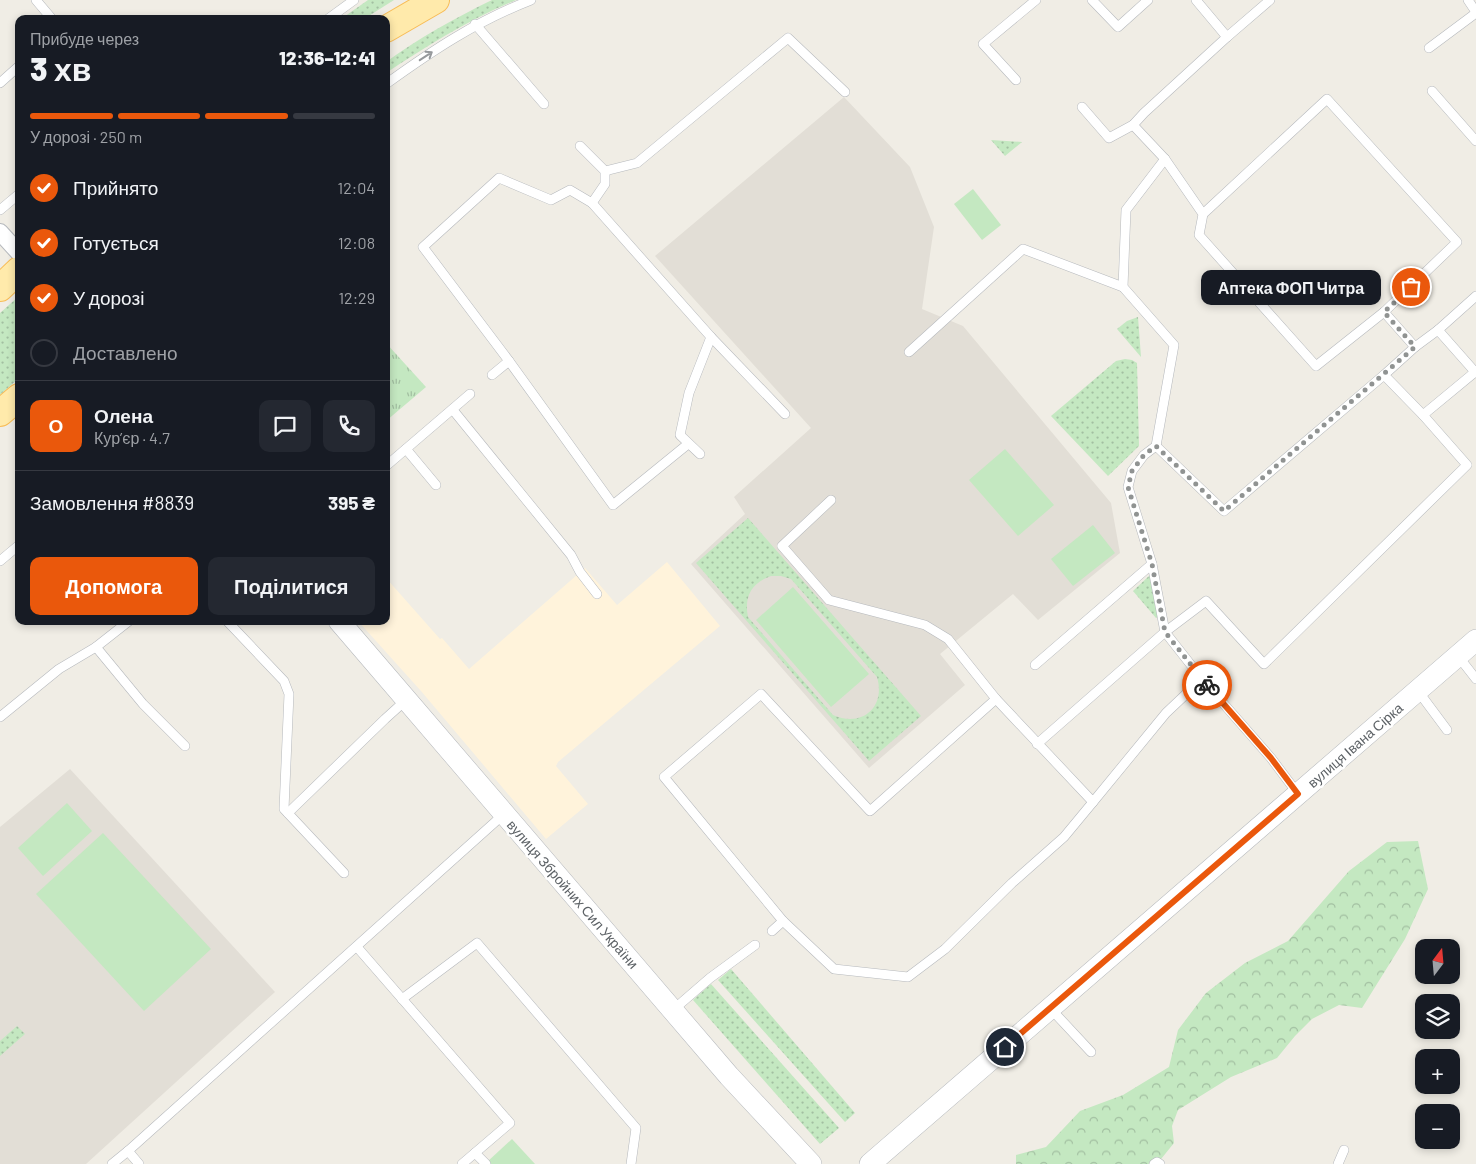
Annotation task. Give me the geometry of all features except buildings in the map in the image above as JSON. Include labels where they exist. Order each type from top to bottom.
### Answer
[{"type":"main road","points":[[390,27],[436,0]]},
{"type":"main road","points":[[0,288],[15,274]]},
{"type":"main road","points":[[0,413],[15,400]]},
{"type":"street","points":[[0,232],[15,249]]},
{"type":"street","name":"вулиця Збройних Сил України","points":[[342,625],[729,1076],[811,1164]]},
{"type":"street","name":"вулиця Івана Сірка","points":[[870,1164],[1476,640]]},
{"type":"lane","points":[[36,0],[49,15]]},
{"type":"lane","points":[[333,15],[354,0]]},
{"type":"lane","points":[[390,81],[475,24],[531,0]]},
{"type":"lane","points":[[1016,80],[983,44],[1036,0]]},
{"type":"lane","points":[[1092,0],[1118,27],[1148,0]]},
{"type":"lane","points":[[1196,0],[1227,37]]},
{"type":"lane","points":[[1082,107],[1109,138],[1133,125],[1227,37],[1270,0]]},
{"type":"lane","points":[[1429,48],[1476,12],[1468,0]]},
{"type":"lane","points":[[475,24],[544,104]]},
{"type":"lane","points":[[605,170],[637,163],[788,38],[845,92]]},
{"type":"lane","points":[[0,83],[15,70]]},
{"type":"lane","points":[[1432,91],[1476,141]]},
{"type":"lane","points":[[1327,100],[1457,242],[1384,312],[1316,366],[1200,235],[1203,214],[1327,100]]},
{"type":"lane","points":[[1133,125],[1165,160],[1203,214]]},
{"type":"lane","points":[[580,146],[605,170],[605,184],[592,203]]},
{"type":"lane","points":[[1123,287],[1126,210],[1165,160]]},
{"type":"lane","points":[[688,444],[613,505],[509,361],[422,247],[499,178],[551,200],[570,190],[592,203],[711,337],[785,414]]},
{"type":"lane","points":[[0,210],[15,197]]},
{"type":"lane","points":[[909,352],[1022,249],[1123,287],[1174,345],[1156,446],[1144,455],[1132,471],[1128,487],[1152,564],[1165,632],[1202,679],[1271,758],[1298,794]]},
{"type":"lane","points":[[1156,446],[1224,511],[1476,296]]},
{"type":"lane","points":[[1384,312],[1415,347]]},
{"type":"lane","points":[[1423,415],[1475,373],[1438,330]]},
{"type":"lane","points":[[700,454],[680,435],[687,401],[711,337]]},
{"type":"lane","points":[[492,375],[509,361]]},
{"type":"lane","points":[[1037,744],[1165,632],[1206,601],[1264,664],[1467,465],[1423,415],[1384,375]]},
{"type":"lane","points":[[390,463],[470,394]]},
{"type":"lane","points":[[452,410],[570,555],[597,594]]},
{"type":"lane","points":[[406,450],[436,485]]},
{"type":"lane","points":[[831,500],[782,546],[829,600],[925,625],[948,639],[996,699],[1093,802]]},
{"type":"lane","points":[[0,561],[15,548]]},
{"type":"lane","points":[[1035,665],[1152,564]]},
{"type":"lane","points":[[0,717],[59,669],[96,647],[124,625]]},
{"type":"lane","points":[[231,625],[284,681],[289,694],[284,809],[344,873]]},
{"type":"lane","points":[[96,647],[143,704],[185,746]]},
{"type":"lane","points":[[1458,656],[1476,679]]},
{"type":"lane","points":[[996,699],[870,811],[761,694],[664,777],[784,921],[834,969],[908,977],[945,949],[1012,883],[1064,836],[1166,713],[1202,679]]},
{"type":"lane","points":[[1418,691],[1447,730]]},
{"type":"lane","points":[[288,813],[385,718],[407,700]]},
{"type":"lane","points":[[112,1164],[128,1152],[357,948],[504,814]]},
{"type":"lane","points":[[772,931],[784,921]]},
{"type":"lane","points":[[402,999],[477,943],[636,1128],[631,1164]]},
{"type":"lane","points":[[672,1010],[710,978],[755,946]]},
{"type":"lane","points":[[357,948],[510,1123],[462,1164]]},
{"type":"lane","points":[[1050,1008],[1092,1052]]},
{"type":"lane","points":[[1338,1164],[1344,1150]]},
{"type":"lane","points":[[128,1152],[139,1164]]},
{"type":"lane","points":[[475,1152],[486,1164]]},
{"type":"lane","points":[[1154,1164],[1157,1162],[1160,1164]]},
{"type":"shaded area","points":[[844,97],[910,167],[934,227],[922,309],[963,326],[1111,503],[1120,553],[1038,620],[1013,594],[940,654],[965,685],[869,768],[691,564],[745,514],[734,497],[811,428],[655,256]]},
{"type":"shaded area","points":[[667,562],[720,626],[558,762],[556,766],[588,804],[546,839],[421,691],[362,625],[390,625],[390,583],[469,669],[585,568],[617,605]]},
{"type":"shaded area","points":[[70,769],[275,992],[86,1164],[0,1164],[0,827]]},
{"type":"green space","points":[[368,0],[394,0],[370,15],[347,15]]},
{"type":"green space","points":[[492,0],[516,0],[449,34],[390,70],[390,59],[464,14]]},
{"type":"green space","points":[[991,140],[1022,142],[1005,156]]},
{"type":"green space","points":[[973,189],[1001,225],[982,240],[954,204]]},
{"type":"green space","points":[[15,300],[15,382],[0,395],[0,313]]},
{"type":"green space","points":[[1138,317],[1141,357],[1117,329],[1127,321]]},
{"type":"green space","points":[[390,347],[426,387],[390,418]]},
{"type":"green space","points":[[1125,359],[1137,363],[1139,446],[1108,476],[1051,416],[1116,361]]},
{"type":"green space","points":[[1005,449],[1054,505],[1018,536],[969,480]]},
{"type":"green space","points":[[748,518],[921,716],[869,761],[696,563]],"holes":[[[771,576],[791,579],[877,677],[879,688],[875,706],[862,717],[853,719],[833,715],[748,617],[748,597],[754,587]]]},
{"type":"green space","points":[[1093,525],[1115,553],[1073,586],[1051,559]]},
{"type":"green space","points":[[1150,575],[1159,615],[1156,618],[1133,591]]},
{"type":"green space","points":[[793,587],[869,674],[831,707],[756,620]]},
{"type":"green space","points":[[67,803],[92,831],[43,876],[18,848]]},
{"type":"green space","points":[[103,833],[211,949],[144,1011],[36,894]]},
{"type":"green space","points":[[1418,841],[1428,889],[1405,939],[1362,1008],[1339,1005],[1312,1019],[1277,1058],[1231,1077],[1178,1110],[1172,1126],[1174,1143],[1157,1164],[1016,1164],[1016,1155],[1046,1147],[1080,1111],[1123,1095],[1169,1067],[1178,1030],[1206,993],[1245,963],[1288,941],[1349,871],[1387,842]]},
{"type":"green space","points":[[731,969],[855,1113],[845,1122],[718,980]]},
{"type":"green space","points":[[711,984],[839,1128],[820,1144],[693,1000]]},
{"type":"green space","points":[[17,1026],[25,1034],[0,1056],[0,1041]]},
{"type":"green space","points":[[512,1139],[535,1164],[489,1164],[487,1162]]},
{"type":"way so far","points":[[1207,685],[1165,632],[1152,564],[1128,487],[1132,471],[1144,455],[1156,446],[1224,511],[1415,347],[1384,312],[1411,287]]},
{"type":"place","name":"Аптека ФОП Читра","points":[[1411,287]]},
{"type":"route","points":[[1005,1047],[1298,794],[1236,716],[1207,685]]}]
